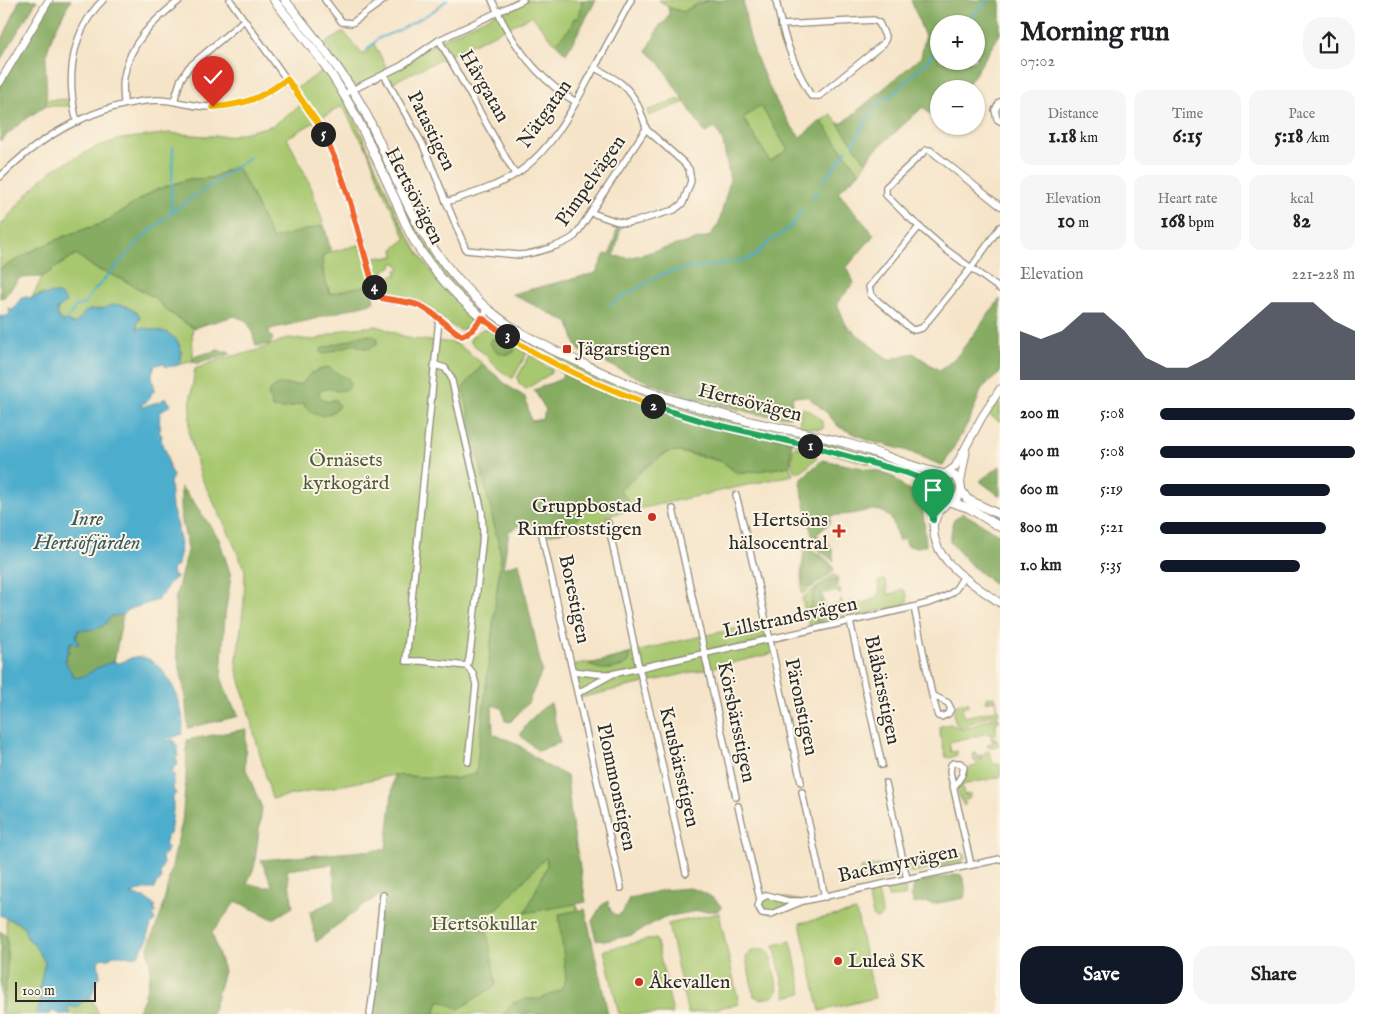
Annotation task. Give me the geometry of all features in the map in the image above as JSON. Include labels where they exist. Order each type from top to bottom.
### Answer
[{"type":"main road","name":"Hertsövägen","points":[[274,0],[348,92],[371,125],[419,228],[446,265],[488,309],[516,329],[541,344],[611,377],[644,390],[696,407],[752,422],[846,443],[920,468],[944,474]]},
{"type":"main road","name":"Hertsövägen","points":[[285,0],[330,59],[348,92],[369,144],[412,236],[429,262],[452,290],[482,318],[530,351],[569,372],[611,390],[705,422],[814,447],[904,472],[923,479],[933,491]]},
{"type":"main road","points":[[1000,515],[967,499],[956,477],[944,474],[936,478],[933,484],[933,491],[938,500],[969,508],[1000,526]]},
{"type":"main road","points":[[949,502],[958,497],[961,487]]},
{"type":"street","points":[[0,82],[49,0]]},
{"type":"street","points":[[77,122],[71,88],[73,56],[82,30],[103,0]]},
{"type":"street","points":[[124,104],[124,75],[129,59],[141,35],[180,0]]},
{"type":"street","points":[[230,0],[317,122],[338,165],[346,187],[374,286],[378,294],[385,299],[421,306],[462,336],[472,330],[488,309]]},
{"type":"street","points":[[325,0],[342,22],[352,23],[384,0]]},
{"type":"street","points":[[492,0],[513,42],[534,67],[557,89],[576,102]]},
{"type":"street","points":[[348,92],[401,66],[439,40],[523,0]]},
{"type":"street","name":"Nätgatan","points":[[446,202],[482,191],[505,180],[528,165],[543,149],[560,128],[576,102],[630,0]]},
{"type":"street","points":[[776,0],[781,25],[792,60],[811,96],[819,96],[884,44],[886,38],[879,23],[874,20],[781,25]]},
{"type":"street","points":[[174,101],[181,79],[189,67],[244,20]]},
{"type":"street","name":"Håvgatan","points":[[439,40],[515,174]]},
{"type":"street","name":"Pimpelvägen","points":[[446,202],[466,250],[512,255],[528,254],[570,241],[578,234],[646,129],[635,99],[629,90],[594,68]]},
{"type":"street","name":"Patastigen","points":[[384,75],[423,145],[446,202]]},
{"type":"street","points":[[0,177],[22,156],[54,134],[89,116],[124,104],[159,100],[198,106],[231,106],[253,100],[287,79]]},
{"type":"street","points":[[1000,102],[995,110],[997,119],[1000,121]]},
{"type":"street","points":[[592,213],[615,221],[630,223],[674,210],[682,205],[690,181],[688,169],[684,163],[646,129]]},
{"type":"street","points":[[1000,206],[930,150],[926,150],[886,187],[886,195],[919,227],[944,249],[1000,289]]},
{"type":"street","points":[[919,227],[869,287],[871,295],[914,330],[922,328],[971,268],[1000,227]]},
{"type":"street","points":[[439,319],[406,661],[467,666],[473,673],[476,686],[468,762]]},
{"type":"street","points":[[435,365],[445,368],[451,377],[482,512],[482,538],[471,646],[467,666]]},
{"type":"street","points":[[961,487],[964,458],[970,442],[982,417],[1000,389]]},
{"type":"street","points":[[944,474],[955,467],[970,442]]},
{"type":"street","points":[[933,491],[935,541],[942,555],[964,576],[1000,603]]},
{"type":"street","name":"Päronstigen","points":[[736,495],[801,782]]},
{"type":"street","points":[[934,526],[939,511],[949,502]]},
{"type":"street","name":"Körsbärsstigen","points":[[674,509],[736,797]]},
{"type":"street","name":"Krusbärsstigen","points":[[608,523],[686,873]]},
{"type":"street","name":"Borestigen","points":[[542,535],[573,671]]},
{"type":"street","name":"Lillstrandsvägen","points":[[573,671],[612,674],[914,607],[946,596],[955,589],[964,576]]},
{"type":"street","points":[[914,607],[932,695]]},
{"type":"street","name":"Blåbärsstigen","points":[[850,622],[882,765]]},
{"type":"street","points":[[573,671],[578,694]]},
{"type":"street","name":"Lillstrandsvägen","points":[[578,694],[612,674]]},
{"type":"street","name":"Plommonstigen","points":[[578,694],[621,888]]},
{"type":"street","points":[[886,783],[907,879]]},
{"type":"street","points":[[954,788],[971,865]]},
{"type":"street","points":[[802,792],[825,897]]},
{"type":"street","points":[[738,806],[760,899]]},
{"type":"street","name":"Backmyrvägen","points":[[803,901],[771,914],[762,913],[758,907],[760,899],[767,895],[788,901],[803,901],[1000,858]]},
{"type":"street","points":[[370,1014],[383,895]]},
{"type":"green space","points":[[19,0],[37,0],[0,61],[0,44]]},
{"type":"green space","points":[[49,0],[71,0],[56,28],[48,51],[45,106],[23,121],[0,141],[0,82]]},
{"type":"green space","points":[[523,0],[582,0],[578,19],[574,18],[570,28],[555,43],[532,16],[389,84],[384,75],[352,90],[326,43],[343,31],[363,55],[374,44],[389,72],[439,41]]},
{"type":"green space","points":[[582,0],[596,0],[566,54],[555,43],[570,28],[574,18],[578,19]]},
{"type":"green space","points":[[659,0],[709,0],[683,12],[668,7]]},
{"type":"green space","points":[[709,0],[743,0],[748,30],[757,60],[777,102],[792,127],[800,137],[821,121],[859,173],[838,192],[874,235],[847,267],[854,283],[837,303],[846,325],[888,360],[913,353],[940,371],[958,355],[1000,299],[1000,373],[982,388],[970,419],[943,466],[905,450],[870,441],[839,427],[827,413],[808,397],[793,396],[790,417],[762,415],[692,398],[650,383],[580,351],[575,343],[569,323],[512,294],[596,273],[605,254],[610,255],[619,222],[622,222],[614,256],[629,258],[710,236],[719,223],[730,180],[723,142],[715,128],[705,133],[659,62],[647,51],[660,25],[666,21],[669,14],[668,7],[683,12]],"holes":[[[761,106],[788,150],[770,161],[743,118]]]},
{"type":"green space","points":[[911,0],[1000,0],[1000,34],[985,58],[985,15],[930,15],[930,70],[978,70],[971,80],[930,80],[930,114],[923,107],[872,153],[866,162],[838,123],[843,123],[921,57],[925,37]]},
{"type":"green space","points":[[325,69],[344,95],[400,221],[413,244],[441,282],[468,311],[470,320],[464,329],[459,330],[454,327],[425,305],[389,296],[379,289],[376,283],[397,275],[396,270],[400,269],[397,263],[392,264],[392,267],[384,270],[384,273],[375,276],[370,257],[381,256],[384,258],[394,256],[393,249],[406,239],[383,190],[367,149],[344,108],[340,107],[287,138],[310,184],[324,225],[272,240],[246,182],[236,166],[211,178],[189,179],[155,190],[104,223],[70,234],[36,249],[0,269],[0,226],[49,172],[96,147],[121,139],[170,133],[230,136],[274,125],[303,103],[294,90]]},
{"type":"green space","points":[[682,98],[685,102],[649,116],[647,111]]},
{"type":"green space","points":[[72,99],[73,106],[45,106],[47,100]]},
{"type":"green space","points":[[761,106],[788,150],[770,161],[743,118]]},
{"type":"green space","points":[[831,114],[866,162],[859,173],[821,121]]},
{"type":"green space","points":[[363,116],[418,232],[443,268],[471,298],[469,302],[440,270],[414,234],[361,117]]},
{"type":"green space","points":[[236,166],[246,182],[272,239],[324,225],[331,252],[323,255],[323,270],[330,294],[370,284],[374,302],[270,329],[269,333],[273,339],[270,344],[256,346],[251,328],[245,320],[234,316],[193,328],[169,312],[153,297],[122,279],[96,269],[76,254],[42,277],[20,278],[4,297],[0,298],[0,269],[36,249],[70,234],[104,223],[155,190],[189,179],[211,178]]},
{"type":"green space","points":[[362,244],[373,284],[331,294],[324,275],[323,255]]},
{"type":"green space","points":[[76,254],[96,269],[122,279],[153,297],[169,312],[193,328],[193,361],[178,365],[181,362],[181,350],[176,340],[167,333],[137,329],[138,313],[124,305],[91,310],[76,324],[60,320],[57,313],[58,309],[63,304],[66,304],[51,294],[42,294],[32,298],[42,277]]},
{"type":"green space","name":"Örnäsets kyrkogård","points":[[377,326],[411,339],[456,343],[483,364],[463,388],[501,555],[476,774],[453,779],[394,775],[272,799],[236,666],[244,603],[245,570],[201,477],[189,434],[191,396],[195,369],[221,359],[255,351],[288,338],[315,340],[345,329]]},
{"type":"green space","points":[[485,329],[491,330],[527,353],[513,378],[498,368],[483,352],[470,342],[474,335]]},
{"type":"green space","points":[[511,332],[594,374],[654,397],[714,416],[866,453],[935,476],[931,482],[660,404],[572,368],[530,346],[510,334]]},
{"type":"green space","points":[[372,335],[377,338],[377,345],[371,348],[362,348],[354,344],[324,354],[320,352],[322,348],[359,336]]},
{"type":"green space","points":[[492,339],[507,344],[515,350],[514,352],[503,354],[496,351],[491,346],[490,342]]},
{"type":"green space","points":[[218,350],[228,351],[231,354],[197,364],[193,361],[193,357]]},
{"type":"green space","points":[[530,355],[552,371],[526,389],[519,383],[517,378]]},
{"type":"green space","points":[[483,364],[508,386],[525,397],[531,421],[542,419],[546,410],[534,390],[561,379],[565,369],[663,408],[792,442],[790,466],[738,474],[717,460],[686,453],[668,452],[649,464],[620,491],[629,501],[602,505],[586,504],[573,523],[540,529],[523,524],[509,531],[503,568],[519,563],[542,671],[528,703],[510,722],[505,721],[502,708],[492,705],[493,734],[516,743],[545,765],[567,776],[571,817],[586,902],[525,913],[547,866],[546,857],[498,908],[484,912],[496,985],[459,1009],[440,1000],[434,1014],[370,1014],[381,895],[363,905],[316,942],[310,912],[336,899],[333,864],[287,870],[293,907],[273,919],[236,901],[212,933],[224,971],[212,1014],[136,1014],[144,999],[151,970],[148,947],[161,914],[182,822],[187,740],[246,729],[245,767],[262,808],[254,868],[247,883],[263,887],[273,887],[261,860],[386,849],[394,775],[453,779],[476,774],[501,555],[463,388]]},
{"type":"green space","points":[[328,367],[348,378],[350,386],[346,390],[337,391],[328,388],[318,392],[321,398],[327,402],[335,399],[339,406],[331,413],[322,416],[314,414],[305,407],[305,403],[282,409],[272,408],[271,400],[268,396],[270,391],[278,384],[297,385],[303,383],[311,373]]},
{"type":"green space","points":[[1000,394],[1000,422],[988,414]]},
{"type":"green space","points":[[803,408],[819,418],[824,428],[799,427],[801,409]]},
{"type":"green space","points":[[795,446],[805,449],[817,457],[808,466],[796,473],[792,460]]},
{"type":"green space","points":[[670,451],[723,462],[738,474],[790,466],[793,475],[606,516],[608,521],[543,536],[540,529],[573,523],[582,513],[586,504],[602,505],[629,500],[619,491],[643,470]]},
{"type":"green space","points":[[822,460],[878,471],[895,478],[905,488],[917,492],[922,500],[926,545],[918,547],[907,546],[904,538],[899,541],[891,518],[881,511],[871,510],[830,516],[830,523],[817,534],[818,537],[826,541],[830,546],[834,561],[817,549],[800,483],[806,474]]},
{"type":"green space","points":[[1000,466],[1000,496],[981,482],[981,480]]},
{"type":"green space","points":[[947,479],[953,482],[956,488],[953,494],[947,497],[941,494],[938,488],[941,482]]},
{"type":"green space","points":[[181,487],[219,539],[231,576],[225,615],[221,677],[229,699],[239,716],[188,728],[185,694],[176,650],[175,600],[188,547],[181,518]]},
{"type":"green space","points":[[963,513],[1000,535],[1000,589],[971,565],[950,542],[953,521]]},
{"type":"green space","points":[[804,548],[813,550],[822,556],[830,562],[834,570],[802,594],[801,574]]},
{"type":"green space","points":[[809,551],[822,558],[832,568],[821,581],[805,587],[802,581],[805,554]]},
{"type":"green space","points":[[835,575],[838,579],[837,585],[841,593],[839,595],[838,591],[822,594],[825,607],[840,604],[840,600],[842,600],[845,617],[809,626],[802,598]]},
{"type":"green space","points":[[836,579],[836,587],[821,593],[822,619],[819,622],[814,620],[808,611],[813,592],[830,580]]},
{"type":"green space","points":[[884,580],[888,594],[896,593],[901,589],[905,591],[908,599],[906,604],[856,616],[852,615],[849,606],[852,601],[854,605],[873,600],[879,594],[878,582]]},
{"type":"green space","points":[[123,615],[114,662],[97,668],[85,676],[77,678],[73,676],[63,659],[66,660],[69,651],[68,646],[78,634],[78,630],[97,628],[104,624],[110,616]]},
{"type":"green space","points":[[766,622],[775,653],[579,698],[572,667],[581,663],[594,663],[671,643]]},
{"type":"green space","points":[[630,654],[628,663],[619,667],[603,669],[589,664]]},
{"type":"green space","points":[[995,696],[998,714],[984,717],[962,727],[958,726],[954,718],[954,709],[958,704],[968,702],[969,705],[962,707],[964,717],[997,710],[995,700],[985,702],[988,697]]},
{"type":"green space","points":[[551,703],[560,743],[538,751],[521,736],[521,733],[534,716]]},
{"type":"green space","points":[[998,716],[999,721],[996,723],[996,735],[992,733],[993,741],[995,741],[995,737],[997,739],[997,747],[988,747],[987,744],[993,743],[990,733],[949,742],[951,752],[957,751],[957,755],[949,758],[946,757],[940,735],[940,726],[950,724],[962,729],[969,728]]},
{"type":"green space","points":[[989,751],[993,764],[1000,764],[1000,777],[962,785],[964,795],[970,794],[968,800],[964,801],[966,803],[964,806],[957,790],[966,772],[971,767],[977,766],[973,754],[979,755],[979,760],[982,760],[980,755]]},
{"type":"green space","name":"Hertsökullar","points":[[562,826],[579,919],[586,1014],[371,1014]]},
{"type":"green space","points":[[959,853],[965,854],[962,862],[914,873],[908,871],[906,865],[928,857],[937,857],[939,863],[960,858]]},
{"type":"green space","points":[[898,862],[900,865],[900,876],[865,883],[860,871],[861,868]]},
{"type":"green space","points":[[960,874],[965,885],[964,898],[933,904],[926,902],[914,904],[911,895],[915,883]]},
{"type":"green space","points":[[904,884],[906,896],[888,897],[887,891],[884,889]]},
{"type":"green space","points":[[690,888],[708,895],[722,907],[717,911],[698,911],[664,917],[632,935],[605,941],[596,940],[592,921],[601,906],[608,901],[611,912],[617,916],[623,912],[629,898],[664,890]]},
{"type":"green space","points":[[876,891],[879,895],[882,916],[876,919],[874,918],[867,893]]},
{"type":"green space","points":[[768,895],[802,901],[771,914],[760,910],[760,898]]},
{"type":"green space","points":[[585,909],[608,1014],[504,1014],[513,1003],[525,999],[540,999],[561,990],[566,979],[559,914]]},
{"type":"green space","name":"Luleå SK","points":[[856,911],[875,998],[820,1011],[800,923]]},
{"type":"green space","points":[[719,913],[739,1004],[688,1014],[668,924]]},
{"type":"green space","points":[[6,918],[24,928],[27,938],[33,943],[45,962],[40,987],[40,1004],[35,1014],[1,1014],[6,978]]},
{"type":"green space","points":[[0,931],[7,936],[6,985],[1,1014]]},
{"type":"green space","name":"Åkevallen","points":[[656,938],[673,1014],[619,1014],[604,950]]},
{"type":"green space","points":[[791,941],[802,993],[786,997],[774,945]]},
{"type":"green space","points":[[764,949],[770,954],[778,990],[774,996],[760,999],[754,996],[746,958],[751,952]]},
{"type":"green space","points":[[91,998],[99,1014],[71,1014],[67,1011],[69,1006]]},
{"type":"water","name":"Inre Hertsöfjärden","points":[[53,293],[62,296],[66,302],[66,304],[58,308],[57,313],[60,320],[76,323],[89,310],[102,309],[112,305],[123,306],[138,313],[140,318],[137,323],[137,329],[143,328],[166,332],[177,340],[182,352],[179,358],[181,360],[180,363],[177,365],[166,367],[163,363],[154,366],[152,373],[154,391],[149,400],[141,405],[142,407],[167,399],[171,405],[161,413],[159,422],[161,429],[159,431],[173,476],[170,482],[172,508],[180,540],[178,565],[172,569],[173,576],[176,578],[170,583],[163,595],[159,596],[158,600],[127,610],[123,615],[111,616],[101,627],[78,630],[76,638],[79,644],[76,645],[70,642],[70,646],[68,646],[69,652],[67,652],[66,656],[67,659],[64,660],[73,676],[77,678],[111,663],[119,663],[133,657],[146,658],[165,673],[172,685],[178,698],[183,724],[182,734],[169,737],[166,740],[173,740],[178,748],[178,756],[175,758],[178,765],[174,766],[173,770],[171,770],[175,777],[173,779],[175,781],[173,789],[176,793],[173,797],[170,834],[167,837],[165,846],[169,848],[165,850],[167,852],[162,856],[161,880],[155,885],[155,889],[146,889],[131,894],[146,899],[156,906],[154,907],[156,913],[153,914],[155,921],[151,925],[148,939],[141,953],[134,957],[113,955],[108,959],[102,958],[98,961],[100,976],[96,980],[91,998],[80,1003],[78,1008],[69,1006],[67,1011],[71,1014],[60,1014],[53,1011],[50,1014],[35,1014],[40,1004],[40,987],[45,962],[33,943],[27,938],[24,927],[0,915],[0,315],[2,317],[9,315],[8,308],[14,309],[22,298],[32,298]]},
{"type":"waterway","points":[[367,50],[379,38],[398,31],[432,12],[447,0]]},
{"type":"waterway","points":[[973,15],[989,0]]},
{"type":"waterway","points":[[853,144],[870,113],[878,103],[889,97],[905,83],[930,57]]},
{"type":"waterway","points":[[171,213],[173,147]]},
{"type":"waterway","points":[[822,183],[847,150]]},
{"type":"waterway","points":[[67,320],[76,306],[85,304],[90,295],[141,239],[171,213],[250,157]]},
{"type":"waterway","points":[[812,198],[817,191]]},
{"type":"waterway","points":[[609,305],[658,276],[672,271],[745,260],[755,256],[771,240],[789,228],[803,210]]},
{"type":"place","name":"Jägarstigen","points":[[567,349]]},
{"type":"place","name":"Gruppbostad Rimfroststigen","points":[[652,517]]},
{"type":"place","name":"Hertsöns hälsocentral","points":[[839,531]]},
{"type":"place","name":"Luleå SK","points":[[838,961]]},
{"type":"place","name":"Åkevallen","points":[[639,982]]},
{"type":"route","points":[[213,107],[231,106],[253,100],[287,79],[317,122],[338,165],[374,286],[382,298],[421,306],[462,336],[472,330],[482,318],[530,351],[569,372],[657,407],[705,422],[814,447],[917,476],[929,484],[932,489],[934,497],[933,520]]}]
